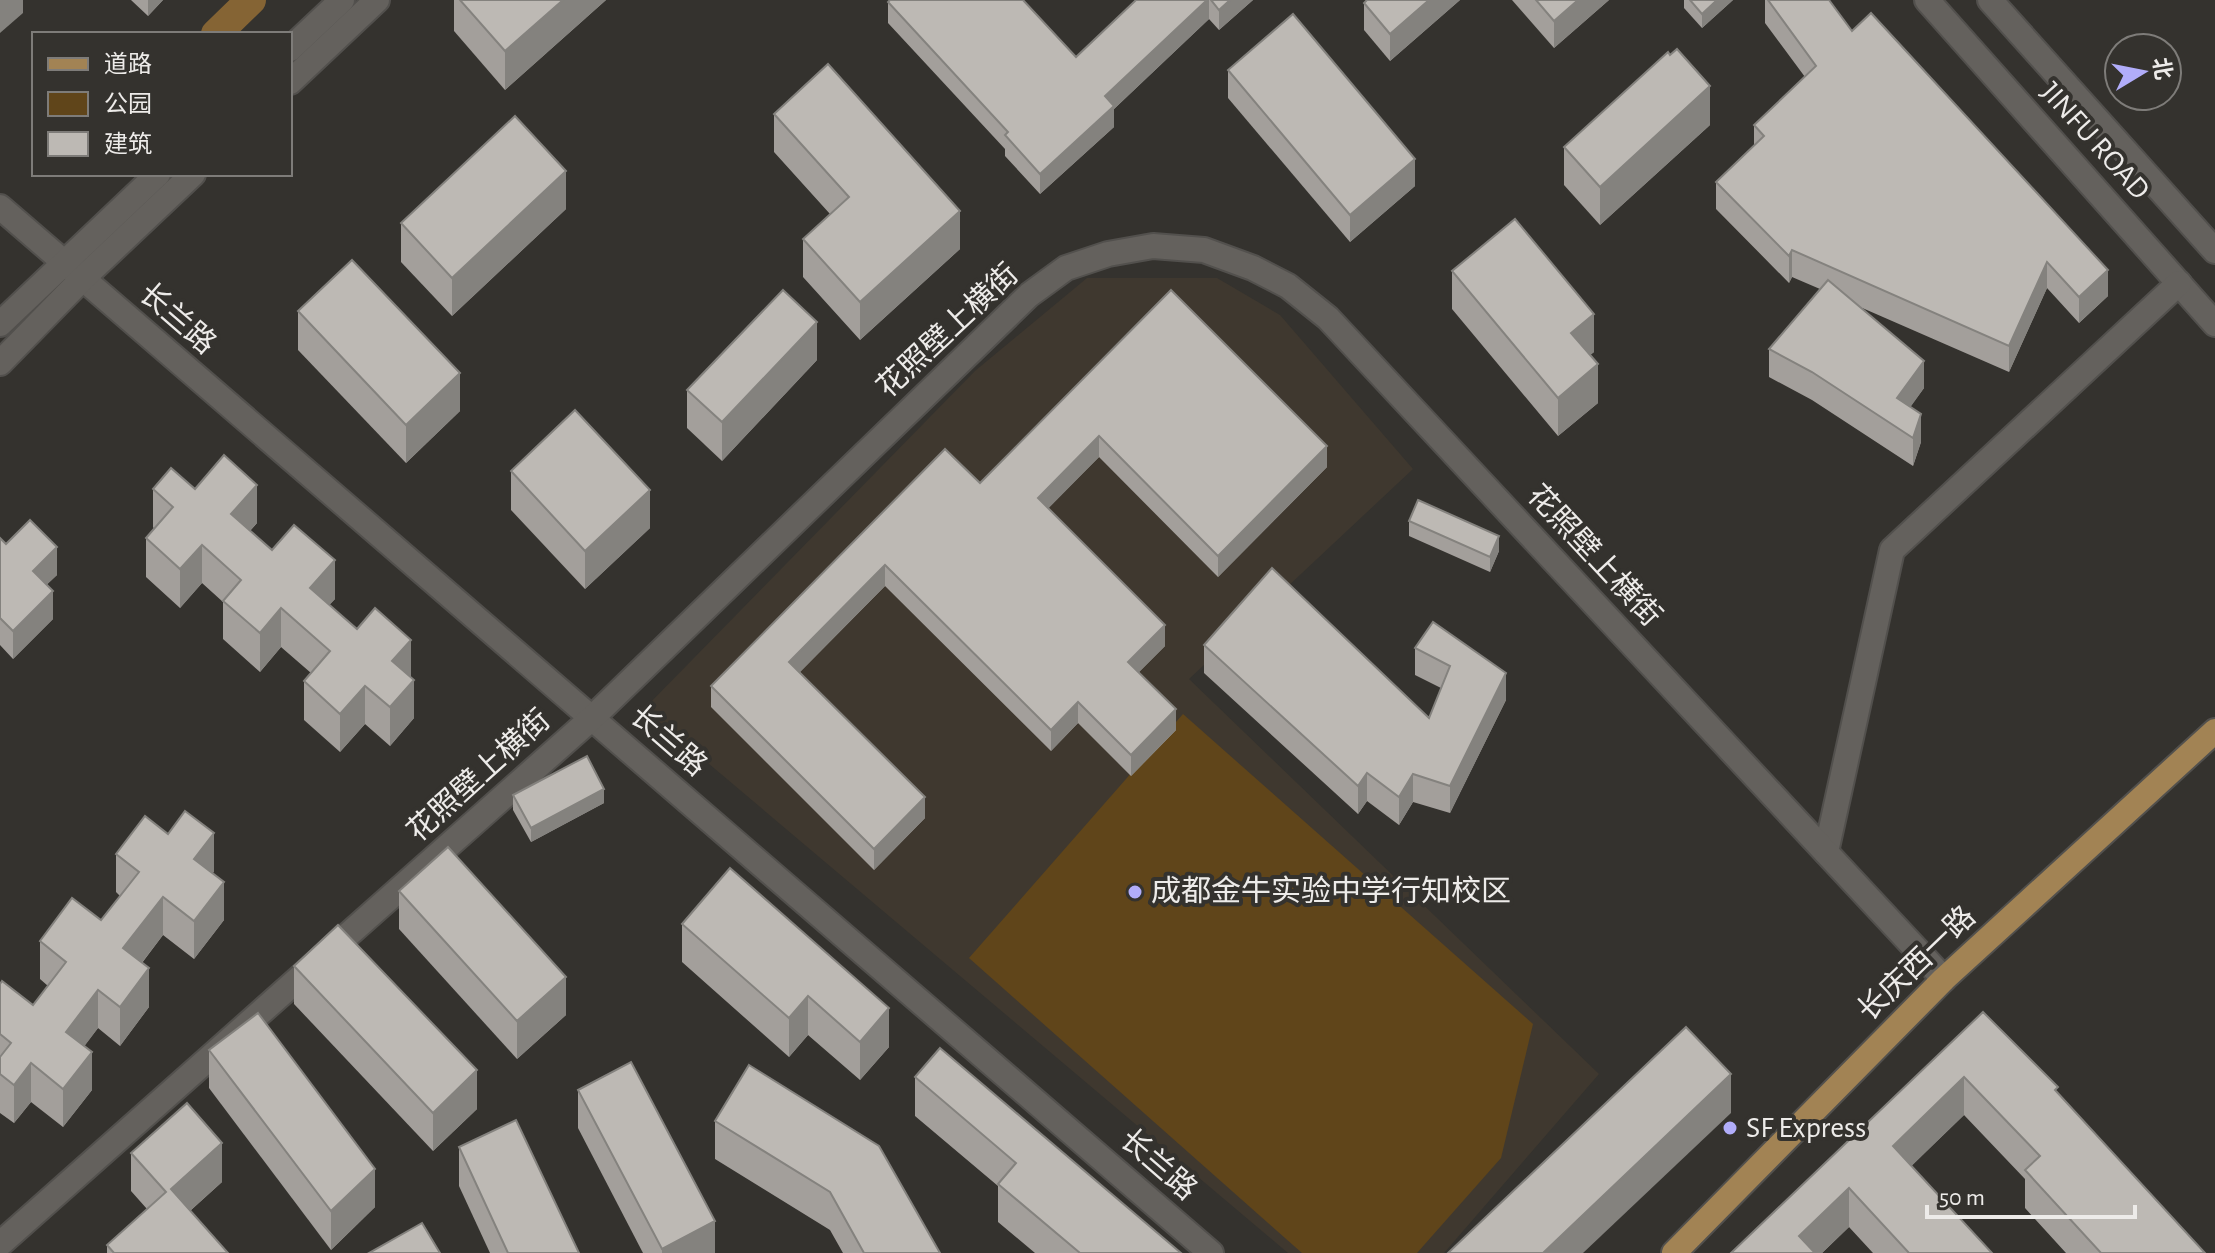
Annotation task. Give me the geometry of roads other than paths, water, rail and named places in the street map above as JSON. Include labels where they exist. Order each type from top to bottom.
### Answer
[{"type":"main road","name":"长庆西一路","points":[[1674,1253],[1944,979],[2215,731]]},
{"type":"street","points":[[292,47],[342,0]]},
{"type":"street","points":[[292,80],[377,0]]},
{"type":"street","name":"JINFU ROAD","points":[[1927,0],[2215,324]]},
{"type":"street","name":"JINFU ROAD","points":[[1990,0],[2215,251]]},
{"type":"street","points":[[0,324],[156,176]]},
{"type":"street","points":[[0,363],[82,279],[191,176]]},
{"type":"street","name":"长兰路","points":[[0,207],[1211,1253]]},
{"type":"street","name":"花照壁上横街","points":[[0,1244],[592,718],[1029,295],[1066,268],[1108,254],[1153,246],[1204,250],[1253,268],[1288,286],[1328,318],[1944,979]]},
{"type":"street","points":[[1826,852],[1892,550],[2179,283]]},
{"type":"waterway","points":[[218,32],[251,0]]},
{"type":"place","name":"成都金牛实验中学行知校区","points":[[1135,892]]},
{"type":"place","name":"SF Express","points":[[1730,1128]]}]
